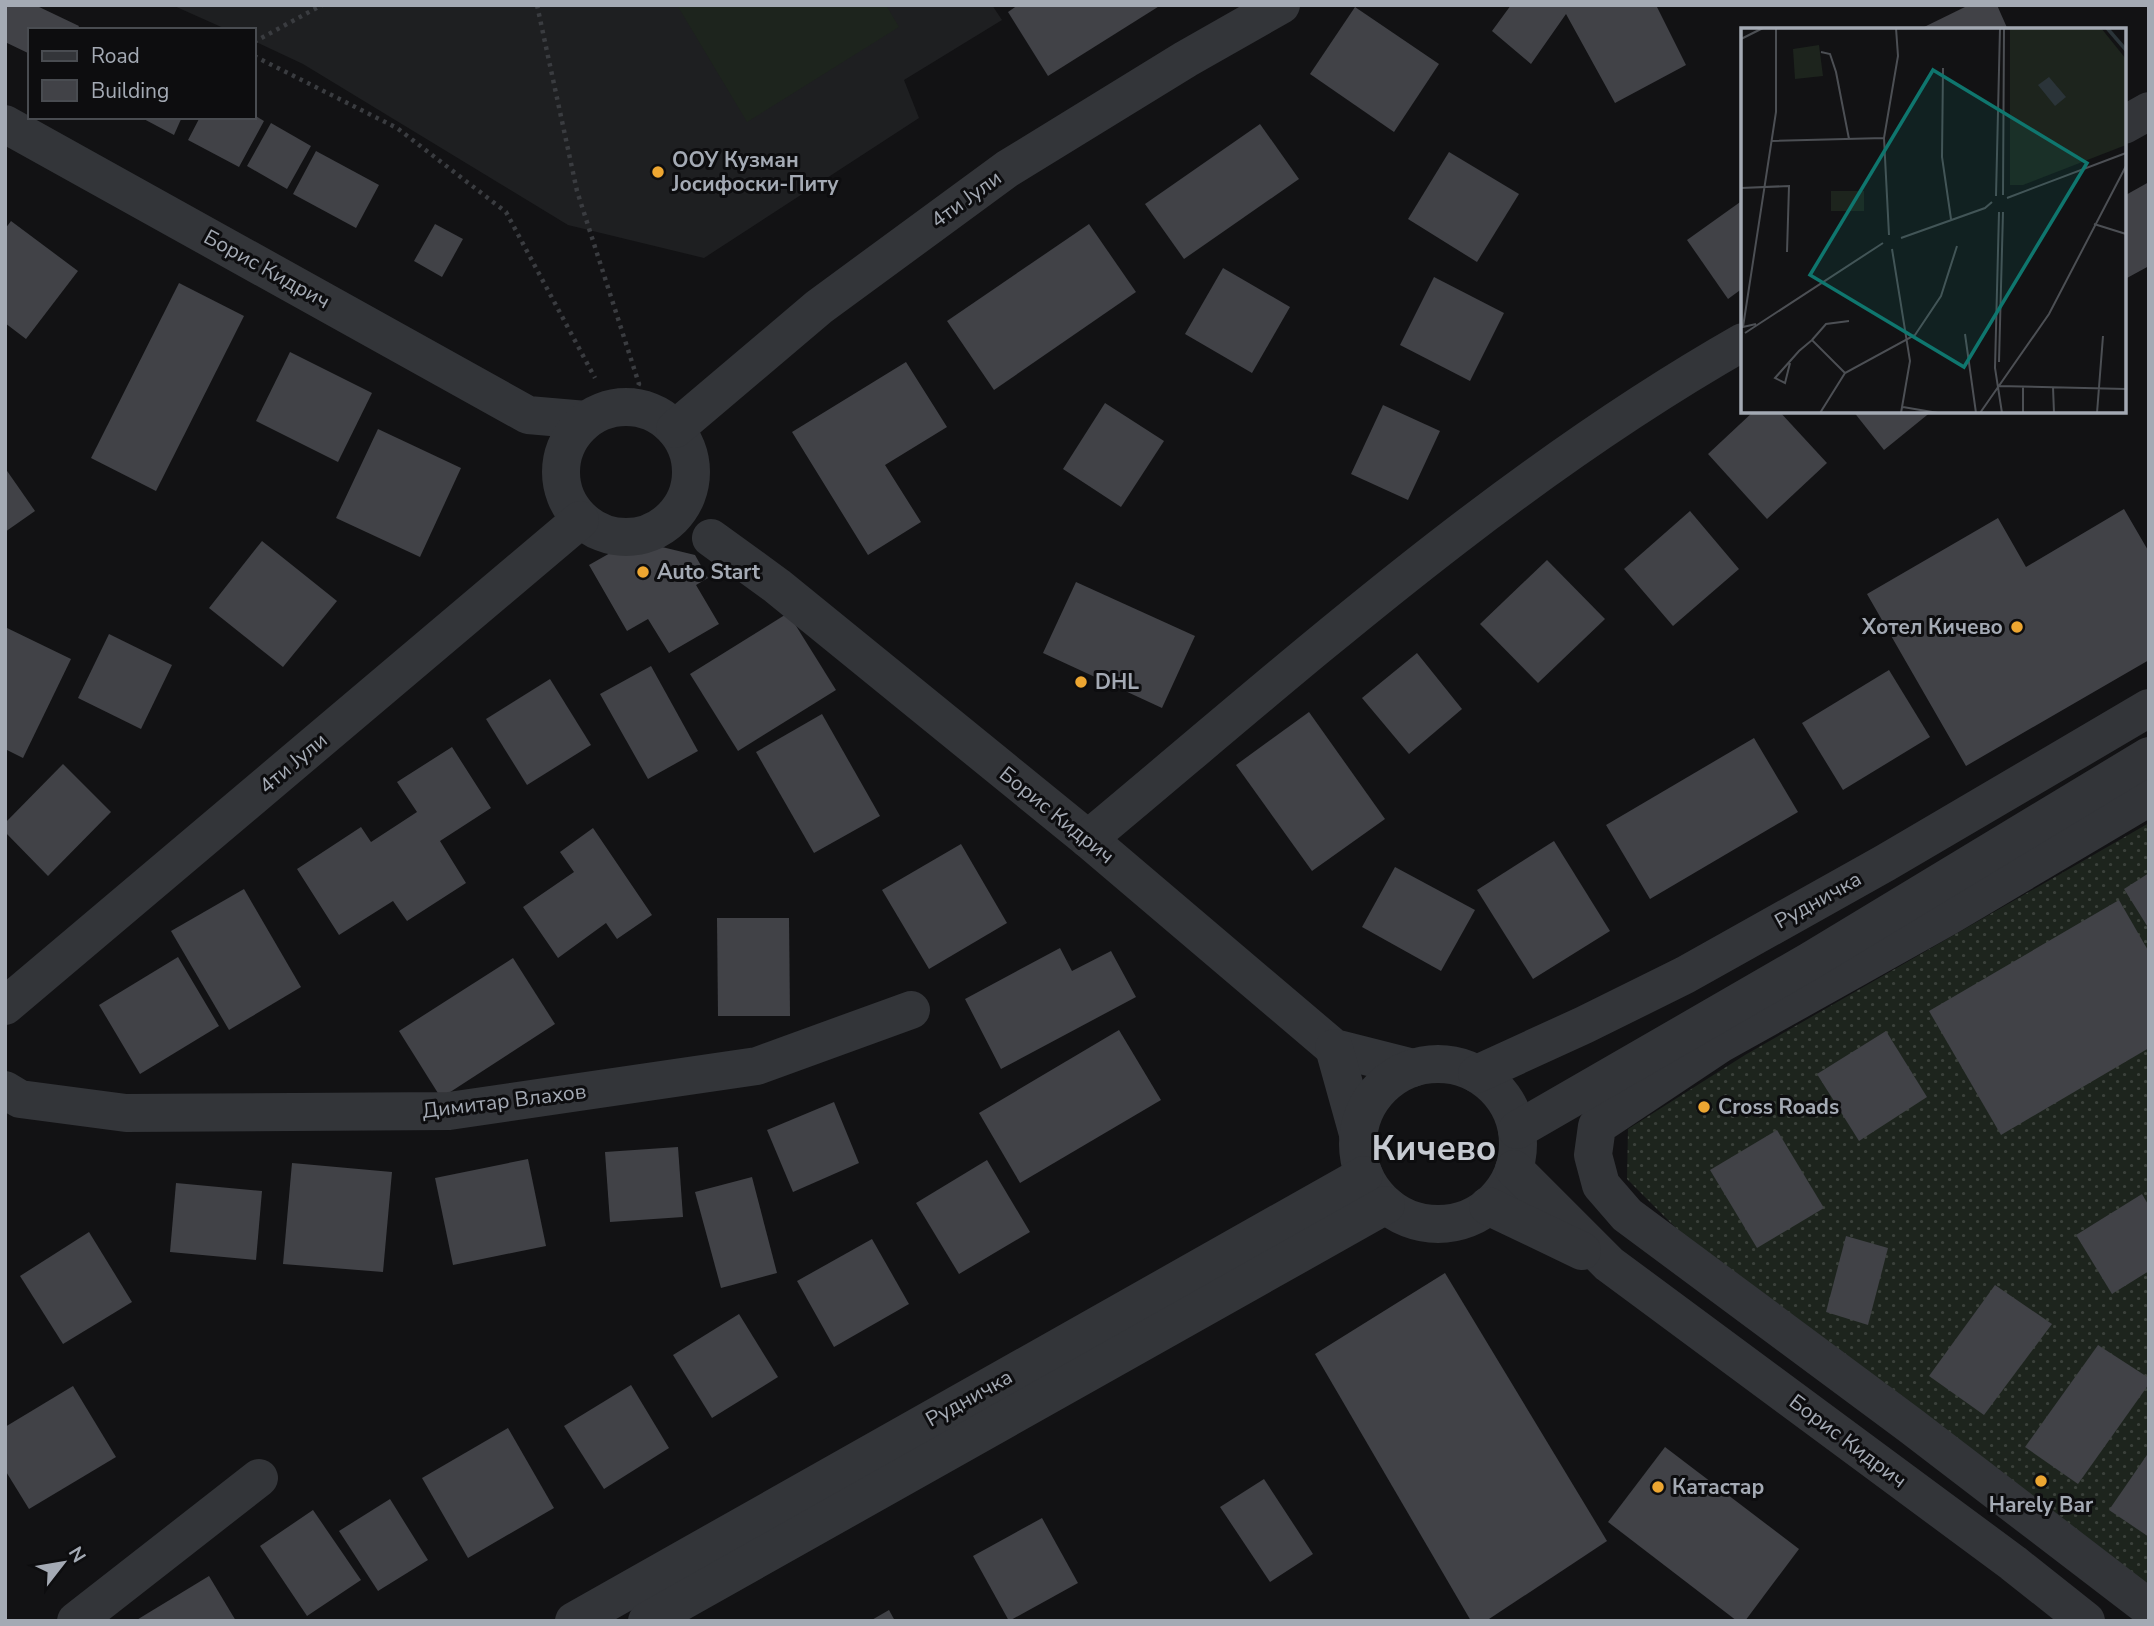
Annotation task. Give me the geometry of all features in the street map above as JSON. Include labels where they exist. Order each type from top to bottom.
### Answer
[{"type":"street","name":"4ти Јули","points":[[675,429],[818,307],[1007,169],[1186,59],[1281,5]]},
{"type":"street","points":[[2126,124],[2149,111]]},
{"type":"street","name":"Борис Кидрич","points":[[5,124],[528,415]]},
{"type":"street","points":[[1088,839],[1364,609],[1529,480],[1704,364],[1741,343]]},
{"type":"street","points":[[560,470],[568,442],[610,409]]},
{"type":"street","points":[[654,532],[677,513],[690,487],[691,466],[686,446],[675,429],[653,413],[610,409],[528,415],[560,470],[565,496],[580,520],[603,534],[629,538],[654,532],[711,538],[690,487]]},
{"type":"street","name":"4ти Јули","points":[[5,1006],[580,520]]},
{"type":"street","name":"Борис Кидрич","points":[[711,538],[777,586],[1088,839],[1334,1048],[1413,1068]]},
{"type":"street","name":"Рудничка","points":[[1477,1074],[1685,975],[1885,863],[2149,708]]},
{"type":"street","points":[[1517,1130],[1810,961],[2149,756]]},
{"type":"street","points":[[2149,797],[1947,917],[1720,1044],[1597,1126],[1593,1155],[1601,1185],[1626,1215],[1910,1425],[2149,1608]]},
{"type":"street","name":"Димитар Влахов","points":[[5,1090],[20,1099],[126,1113],[449,1111],[757,1066],[911,1010]]},
{"type":"street","points":[[1334,1048],[1358,1133],[1358,1155],[1375,1190],[1405,1216],[1426,1223],[1448,1224],[1469,1217],[1488,1206],[1504,1189],[1517,1156],[1517,1130],[1509,1108],[1495,1088],[1477,1074],[1457,1066],[1434,1063],[1413,1068],[1392,1078],[1376,1093],[1364,1112],[1358,1133]]},
{"type":"street","name":"Борис Кидрич","points":[[1514,1169],[1609,1264],[2013,1563],[2086,1621]]},
{"type":"street","name":"Рудничка","points":[[574,1621],[1375,1190]]},
{"type":"street","name":"Рудничка","points":[[647,1621],[1375,1190]]},
{"type":"street","name":"Борис Кидрич","points":[[1488,1206],[1609,1264]]},
{"type":"street","points":[[76,1621],[259,1478]]},
{"type":"path","points":[[256,41],[322,5]]},
{"type":"path","points":[[537,5],[577,191],[639,384],[610,409]]},
{"type":"path","points":[[256,57],[397,128],[506,212],[596,379]]},
{"type":"shaded area","name":"ООУ Кузман Јосифоски-Питу","points":[[172,5],[992,5],[1002,20],[904,80],[919,118],[704,258],[568,225],[303,64],[256,42],[256,28],[224,28]]},
{"type":"shaded area","points":[[677,5],[886,5],[899,27],[747,122]]},
{"type":"shaded area","points":[[2149,823],[2149,1595],[1687,1239],[1627,1179],[1628,1129],[1745,1055]]},
{"type":"building","points":[[5,5],[35,5],[79,26],[28,28],[28,53],[5,42]]},
{"type":"building","points":[[1018,5],[1161,5],[1048,76],[1008,12]]},
{"type":"building","points":[[1511,5],[1656,5],[1686,65],[1615,103],[1566,14],[1531,64],[1492,31]]},
{"type":"building","points":[[1969,5],[1997,5],[2007,28],[1922,28]]},
{"type":"building","points":[[1355,7],[1439,64],[1394,132],[1310,74]]},
{"type":"building","points":[[256,116],[264,121],[239,167],[188,140],[199,119],[256,119]]},
{"type":"building","points":[[144,119],[181,119],[174,135]]},
{"type":"building","points":[[271,123],[311,146],[287,189],[247,166]]},
{"type":"building","points":[[1260,124],[1299,179],[1184,259],[1145,204]]},
{"type":"building","points":[[316,151],[379,185],[356,228],[293,194]]},
{"type":"building","points":[[1449,152],[1519,194],[1477,262],[1408,219]]},
{"type":"building","points":[[2149,182],[2149,266],[2127,278],[2126,277],[2126,195]]},
{"type":"building","points":[[1741,201],[1741,289],[1728,299],[1687,240]]},
{"type":"building","points":[[11,221],[78,271],[26,339],[5,323],[5,229]]},
{"type":"building","points":[[435,224],[463,239],[442,277],[414,261]]},
{"type":"building","points":[[1089,224],[1136,292],[994,390],[947,321]]},
{"type":"building","points":[[1223,268],[1290,307],[1252,373],[1185,334]]},
{"type":"building","points":[[1434,277],[1504,313],[1470,381],[1400,345]]},
{"type":"building","points":[[179,283],[244,316],[156,491],[91,458]]},
{"type":"building","points":[[290,352],[372,393],[338,462],[256,421]]},
{"type":"building","points":[[906,362],[947,427],[885,465],[921,522],[868,555],[792,432]]},
{"type":"building","points":[[1105,403],[1164,441],[1121,507],[1063,469]]},
{"type":"building","points":[[1383,405],[1440,431],[1408,500],[1351,474]]},
{"type":"building","points":[[1752,413],[1781,413],[1827,463],[1767,519],[1708,454]]},
{"type":"building","points":[[1855,413],[1930,413],[1884,450]]},
{"type":"building","points":[[378,429],[461,468],[420,557],[336,518]]},
{"type":"building","points":[[5,468],[35,511],[5,532]]},
{"type":"building","name":"Хотел Кичево","points":[[2124,509],[2149,552],[2149,660],[1966,766],[1867,594],[1998,518],[2026,567]]},
{"type":"building","points":[[1690,511],[1739,569],[1673,626],[1624,569]]},
{"type":"building","points":[[262,541],[337,601],[283,667],[209,608]]},
{"type":"building","points":[[662,547],[695,555],[708,578],[696,585],[719,624],[669,653],[648,619],[627,631],[589,565],[619,548]]},
{"type":"building","points":[[1547,560],[1605,619],[1538,683],[1480,624]]},
{"type":"building","points":[[1076,582],[1195,636],[1162,708],[1043,653]]},
{"type":"building","points":[[788,613],[836,690],[738,751],[690,674]]},
{"type":"building","points":[[5,627],[71,659],[23,758],[5,749]]},
{"type":"building","points":[[109,634],[172,665],[141,729],[78,698]]},
{"type":"building","points":[[1417,653],[1462,709],[1409,754],[1362,698]]},
{"type":"building","points":[[651,666],[698,751],[648,779],[600,694]]},
{"type":"building","points":[[1889,670],[1930,737],[1843,790],[1802,723]]},
{"type":"building","points":[[550,679],[591,745],[527,785],[486,719]]},
{"type":"building","points":[[1309,712],[1385,819],[1312,871],[1236,765]]},
{"type":"building","points":[[822,714],[880,816],[814,853],[756,752]]},
{"type":"building","points":[[1754,738],[1798,812],[1650,899],[1606,825]]},
{"type":"building","points":[[452,747],[491,808],[440,841],[466,883],[407,921],[393,901],[339,935],[297,869],[361,827],[371,842],[417,812],[397,782]]},
{"type":"building","points":[[63,764],[111,812],[48,876],[5,832],[5,823]]},
{"type":"building","points":[[593,828],[652,915],[617,939],[606,923],[558,958],[523,907],[574,872],[560,852]]},
{"type":"building","points":[[1554,841],[1610,931],[1533,979],[1477,890]]},
{"type":"building","points":[[961,844],[1007,923],[929,969],[882,890]]},
{"type":"building","points":[[1395,867],[1475,910],[1441,971],[1362,927]]},
{"type":"building","points":[[2149,873],[2149,929],[2124,889]]},
{"type":"building","points":[[244,889],[301,987],[229,1030],[171,931]]},
{"type":"building","points":[[2119,900],[2149,952],[2149,1048],[2001,1135],[1929,1011]]},
{"type":"building","points":[[717,918],[789,918],[790,1016],[718,1016]]},
{"type":"building","points":[[1060,948],[1072,971],[1111,951],[1136,997],[1001,1069],[965,999]]},
{"type":"building","points":[[178,957],[219,1026],[140,1074],[99,1005]]},
{"type":"building","points":[[513,958],[555,1024],[441,1098],[399,1031]]},
{"type":"building","points":[[1119,1030],[1161,1100],[1020,1183],[979,1113]]},
{"type":"building","points":[[1886,1031],[1927,1097],[1859,1141],[1817,1074]]},
{"type":"building","points":[[834,1102],[859,1163],[793,1192],[767,1130]]},
{"type":"building","points":[[1777,1130],[1824,1208],[1757,1248],[1710,1170]]},
{"type":"building","points":[[678,1147],[683,1217],[610,1222],[605,1152]]},
{"type":"building","points":[[528,1159],[546,1246],[453,1265],[435,1178]]},
{"type":"building","points":[[987,1160],[1030,1232],[959,1274],[916,1203]]},
{"type":"building","points":[[292,1163],[392,1172],[383,1272],[283,1264]]},
{"type":"building","points":[[752,1177],[777,1273],[721,1288],[695,1192]]},
{"type":"building","points":[[176,1183],[262,1191],[256,1260],[170,1252]]},
{"type":"building","points":[[2142,1194],[2149,1206],[2149,1271],[2112,1294],[2076,1235]]},
{"type":"building","points":[[89,1232],[132,1302],[63,1344],[20,1276]]},
{"type":"building","points":[[1846,1236],[1888,1248],[1868,1325],[1826,1312]]},
{"type":"building","points":[[872,1239],[909,1304],[834,1347],[797,1281]]},
{"type":"building","points":[[1445,1273],[1607,1541],[1486,1621],[1471,1621],[1315,1354]]},
{"type":"building","points":[[1995,1285],[2052,1324],[1984,1415],[1929,1376]]},
{"type":"building","points":[[739,1314],[778,1377],[712,1418],[673,1355]]},
{"type":"building","points":[[2098,1345],[2149,1378],[2149,1384],[2078,1484],[2025,1447]]},
{"type":"building","points":[[631,1385],[669,1448],[604,1489],[564,1426]]},
{"type":"building","points":[[73,1386],[116,1457],[29,1509],[5,1470],[5,1427]]},
{"type":"building","points":[[508,1428],[554,1508],[468,1558],[422,1478]]},
{"type":"building","points":[[1665,1447],[1799,1549],[1745,1621],[1737,1621],[1608,1522]]},
{"type":"building","points":[[2149,1452],[2149,1537],[2109,1510]]},
{"type":"building","points":[[1264,1479],[1313,1554],[1270,1582],[1220,1507]]},
{"type":"building","points":[[390,1499],[428,1560],[378,1591],[339,1531]]},
{"type":"building","points":[[313,1510],[361,1580],[307,1616],[260,1546]]},
{"type":"building","points":[[1042,1518],[1078,1583],[1009,1621],[973,1556]]},
{"type":"building","points":[[209,1576],[236,1621],[135,1621]]},
{"type":"building","points":[[889,1610],[895,1621],[870,1621]]},
{"type":"place","name":"ООУ Кузман Јосифоски-Питу","points":[[658,172]]},
{"type":"place","name":"Auto Start","points":[[643,572]]},
{"type":"place","name":"Хотел Кичево","points":[[2017,627]]},
{"type":"place","name":"DHL","points":[[1081,682]]},
{"type":"place","name":"Cross Roads","points":[[1704,1107]]},
{"type":"place","name":"Harely Bar","points":[[2041,1481]]},
{"type":"place","name":"Катастар","points":[[1658,1487]]},
{"type":"district","name":"Кичево","points":[[1434,1148]]}]
